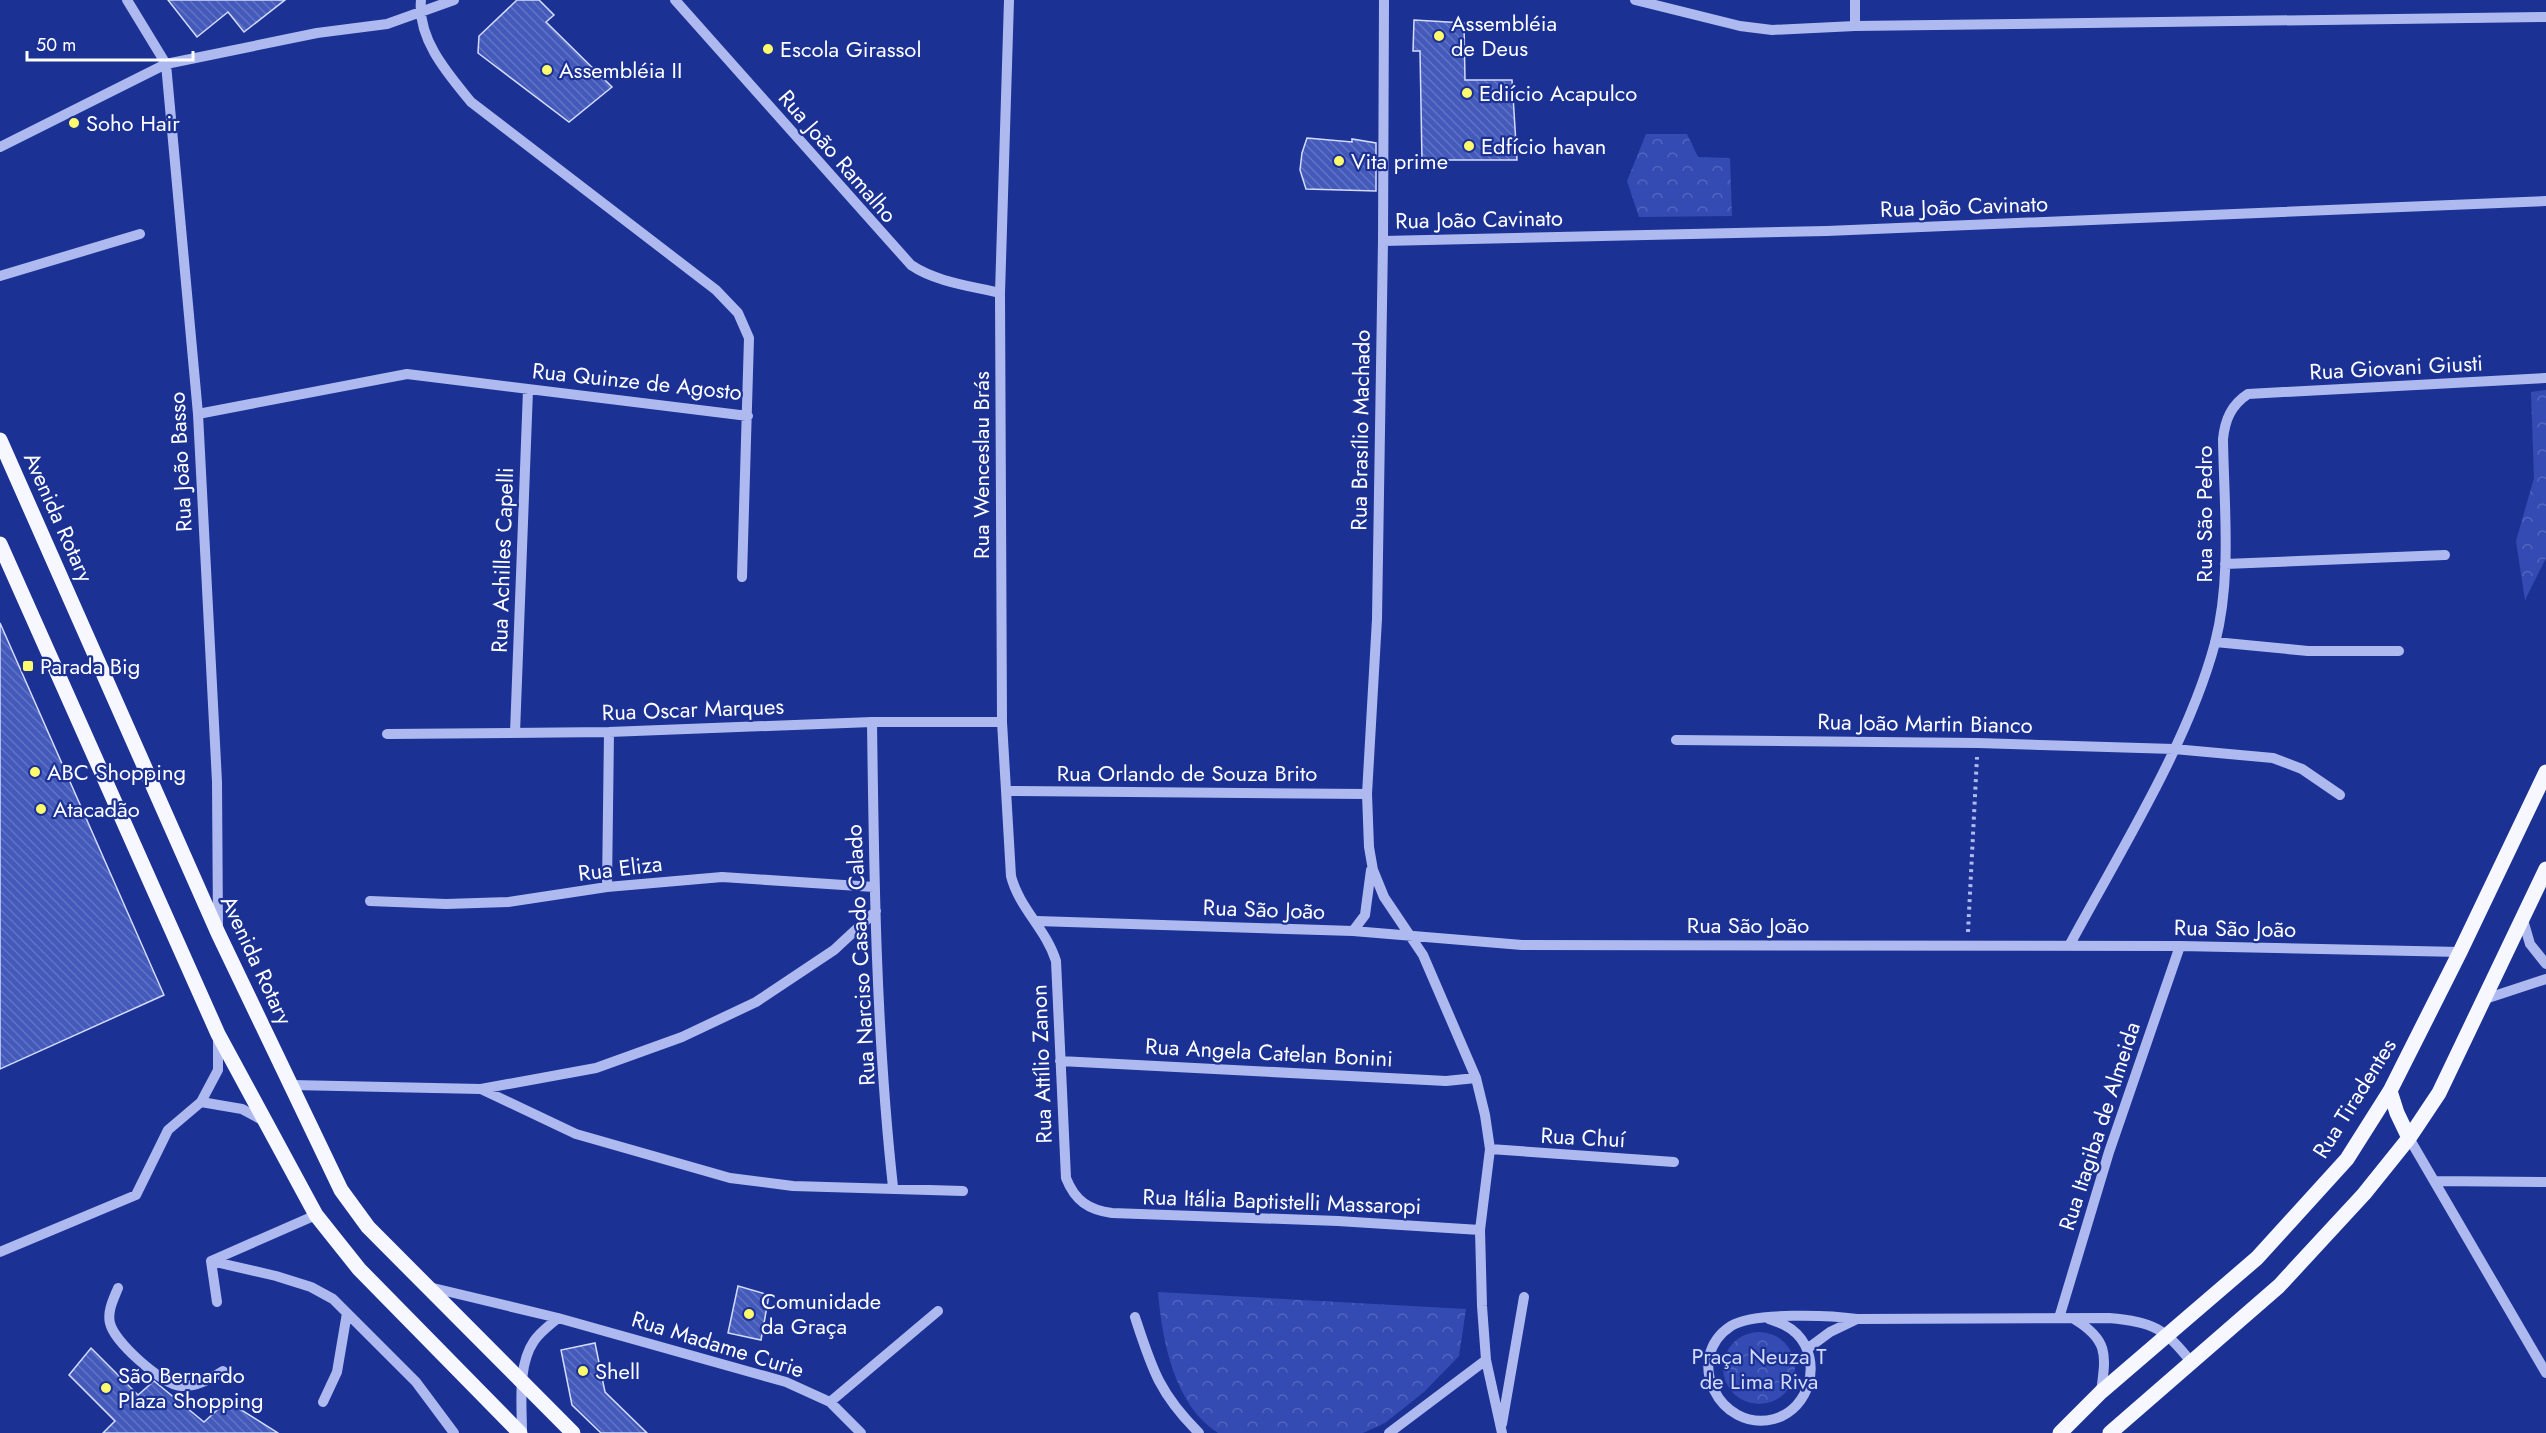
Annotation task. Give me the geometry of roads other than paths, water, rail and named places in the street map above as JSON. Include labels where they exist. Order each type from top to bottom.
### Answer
[{"type":"main road","name":"Avenida Rotary","points":[[0,440],[218,933],[341,1190],[368,1227],[423,1285],[573,1433]]},
{"type":"main road","points":[[0,544],[218,1034],[316,1215],[359,1269],[521,1433]]},
{"type":"main road","name":"Rua Tiradentes","points":[[2060,1433],[2101,1392],[2257,1258],[2347,1159],[2390,1091],[2460,952],[2546,772]]},
{"type":"main road","points":[[2110,1433],[2279,1286],[2364,1194],[2409,1138],[2439,1094],[2546,869]]},
{"type":"main road","points":[[2390,1091],[2409,1138]]},
{"type":"street","name":"Rua João Basso","points":[[127,0],[166,64],[198,414],[217,782],[218,933]]},
{"type":"street","points":[[420,14],[421,0]]},
{"type":"street","points":[[0,147],[166,64],[317,33],[387,24],[454,0]]},
{"type":"street","name":"Rua João Ramalho","points":[[675,0],[911,265],[922,273],[1000,293]]},
{"type":"street","name":"Rua Wenceslau Brás","points":[[1009,0],[1000,293],[1002,722],[1011,876],[1016,894],[1037,921]]},
{"type":"street","name":"Rua Brasílio Machado","points":[[1353,931],[1365,915],[1371,860],[1367,794],[1377,619],[1384,0]]},
{"type":"street","points":[[1635,0],[1740,27],[1772,30],[1855,26],[2546,17]]},
{"type":"street","points":[[1855,0],[1855,26]]},
{"type":"street","name":"Rua Quinze de Agosto","points":[[198,414],[407,374],[748,416],[749,338],[738,314],[716,290],[471,102],[440,65],[420,14]]},
{"type":"street","name":"Rua João Cavinato","points":[[1383,241],[1827,231],[2546,201]]},
{"type":"street","points":[[0,276],[140,234]]},
{"type":"street","name":"Rua Giovani Giusti","points":[[2248,394],[2546,378]]},
{"type":"street","name":"Rua Achilles Capelli","points":[[515,733],[528,390]]},
{"type":"street","name":"Rua São Pedro","points":[[2069,946],[2174,749],[2215,642],[2225,564],[2223,439],[2225,424],[2232,410],[2238,400],[2248,394]]},
{"type":"street","points":[[742,577],[748,416]]},
{"type":"street","points":[[2225,564],[2445,555]]},
{"type":"street","points":[[2215,642],[2308,651],[2399,651]]},
{"type":"street","name":"Rua Oscar Marques","points":[[387,734],[609,732],[872,722],[1002,722]]},
{"type":"street","name":"Rua Narciso Casado Calado","points":[[872,722],[874,887],[887,1128],[893,1187]]},
{"type":"street","points":[[607,887],[609,732]]},
{"type":"street","name":"Rua João Martin Bianco","points":[[1676,740],[1978,743],[2174,749]]},
{"type":"street","points":[[2174,749],[2273,758],[2302,769],[2340,795]]},
{"type":"street","name":"Rua Orlando de Souza Brito","points":[[1006,791],[1367,794]]},
{"type":"street","name":"Rua Brasílio Machado","points":[[1371,860],[1384,897],[1423,955],[1476,1078],[1490,1149],[1480,1230],[1486,1360],[1501,1432]]},
{"type":"street","name":"Rua Eliza","points":[[370,901],[446,904],[508,902],[607,887],[722,877],[874,887]]},
{"type":"street","points":[[292,1085],[481,1089],[597,1068],[682,1037],[756,1002],[798,977],[834,950],[876,911]]},
{"type":"street","points":[[2523,920],[2530,944],[2546,964]]},
{"type":"street","name":"Rua São João","points":[[1037,921],[1353,931],[1522,945],[2180,946],[2460,952]]},
{"type":"street","name":"Rua Attílio Zanon","points":[[1037,921],[1052,946],[1056,961],[1066,1178],[1071,1191],[1084,1205]]},
{"type":"street","name":"Rua Itagiba de Almeida","points":[[2059,1318],[2109,1152],[2180,946]]},
{"type":"street","points":[[2482,1000],[2546,979]]},
{"type":"street","points":[[0,1252],[136,1194],[168,1130],[201,1102],[218,1070],[218,1034]]},
{"type":"street","name":"Rua Angela Catelan Bonini","points":[[1060,1061],[1434,1080],[1476,1078]]},
{"type":"street","points":[[481,1089],[576,1134],[730,1178],[794,1186],[893,1187],[963,1191]]},
{"type":"street","points":[[201,1102],[242,1109],[264,1121]]},
{"type":"street","points":[[2409,1138],[2545,1371]]},
{"type":"street","name":"Rua Chuí","points":[[1490,1149],[1674,1162]]},
{"type":"street","points":[[2435,1181],[2546,1182]]},
{"type":"street","name":"Rua Itália Baptistelli Massaropi","points":[[1084,1205],[1097,1212],[1112,1214],[1338,1221],[1480,1230]]},
{"type":"street","points":[[211,1261],[316,1215]]},
{"type":"street","points":[[211,1261],[217,1302]]},
{"type":"street","points":[[211,1261],[311,1287],[333,1299],[416,1382],[454,1433]]},
{"type":"street","name":"Rua Madame Curie","points":[[423,1285],[558,1318],[786,1382],[830,1402],[861,1433]]},
{"type":"street","points":[[118,1287],[110,1313],[110,1324],[117,1337],[151,1370],[179,1386],[201,1384],[223,1371]]},
{"type":"street","points":[[1501,1432],[1524,1297]]},
{"type":"street","points":[[830,1402],[938,1311]]},
{"type":"street","points":[[322,1402],[337,1372],[347,1313]]},
{"type":"street","points":[[1770,1319],[1785,1325],[1798,1335],[1807,1349],[1811,1376],[1804,1395],[1791,1411],[1766,1421],[1752,1421],[1727,1410],[1711,1388],[1709,1360],[1713,1347],[1730,1327],[1749,1319],[1829,1315],[1857,1319],[2074,1318],[2128,1320],[2169,1335],[2192,1363]]},
{"type":"street","points":[[1135,1317],[1155,1377],[1180,1414],[1199,1433]]},
{"type":"street","points":[[521,1433],[522,1385],[528,1354],[534,1341],[558,1318]]},
{"type":"street","points":[[2074,1318],[2098,1337],[2104,1350],[2101,1392]]},
{"type":"street","points":[[1807,1349],[1830,1332],[1857,1319]]},
{"type":"street","points":[[1389,1433],[1486,1360]]},
{"type":"place","name":"Assembléia de Deus","points":[[1439,36]]},
{"type":"place","name":"Escola Girassol","points":[[768,49]]},
{"type":"place","name":"Assembléia II","points":[[547,70]]},
{"type":"place","name":"Ediício Acapulco","points":[[1467,93]]},
{"type":"place","name":"Soho Hair","points":[[74,123]]},
{"type":"place","name":"Edfício havan","points":[[1469,146]]},
{"type":"place","name":"Vita prime","points":[[1339,161]]},
{"type":"place","name":"Parada Big","points":[[28,666]]},
{"type":"place","name":"ABC Shopping","points":[[35,772]]},
{"type":"place","name":"Atacadão","points":[[41,809]]},
{"type":"place","name":"Comunidade da Graça","points":[[749,1314]]},
{"type":"place","name":"Shell","points":[[583,1371]]},
{"type":"place","name":"São Bernardo Plaza Shopping","points":[[106,1388]]},
{"type":"park label","name":"Praça Neuza T de Lima Riva","points":[[1759,1368]]}]
